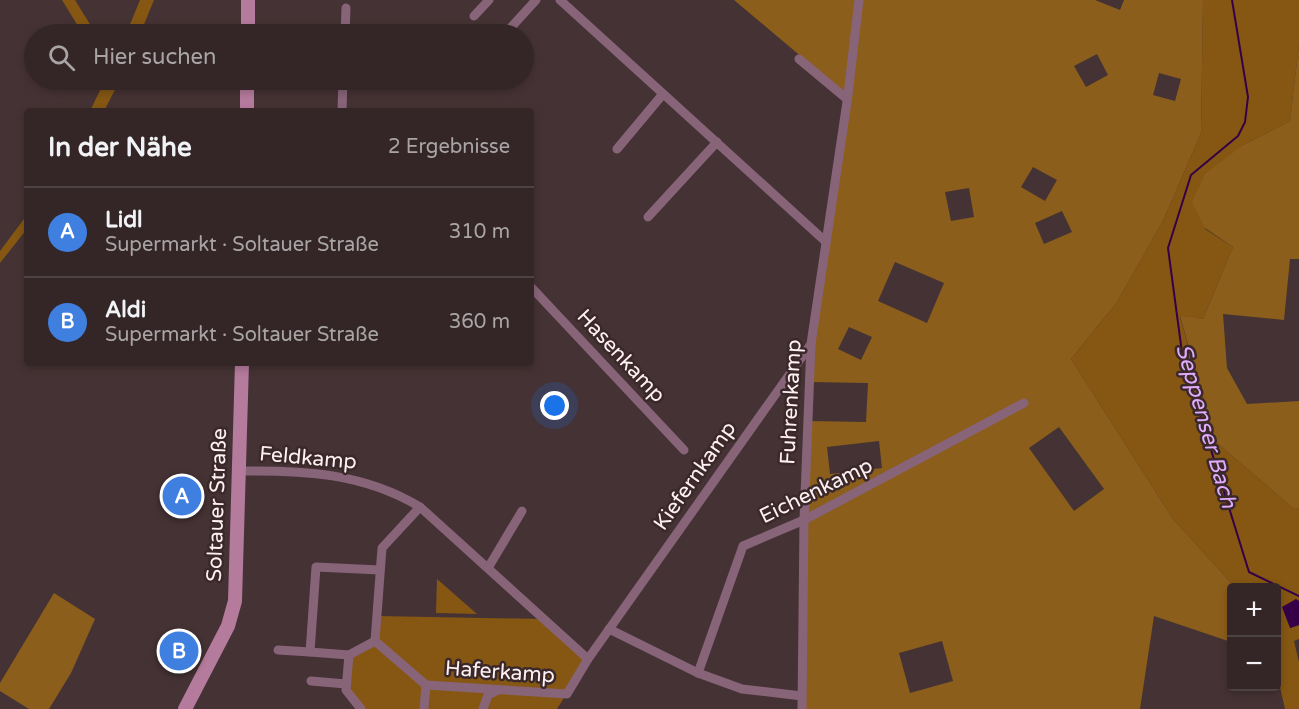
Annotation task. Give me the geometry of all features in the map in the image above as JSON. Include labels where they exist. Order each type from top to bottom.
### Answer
[{"type":"main road","points":[[248,0],[248,24]]},
{"type":"main road","points":[[247,90],[247,108]]},
{"type":"main road","name":"Soltauer Straße","points":[[186,709],[232,616],[236,583],[242,366]]},
{"type":"street","points":[[474,16],[489,0]]},
{"type":"street","points":[[514,24],[536,0]]},
{"type":"street","points":[[560,0],[825,241]]},
{"type":"street","name":"Fuhrenkamp","points":[[802,709],[804,520],[811,344],[859,0]]},
{"type":"street","points":[[345,24],[346,8]]},
{"type":"street","points":[[799,59],[847,99]]},
{"type":"street","points":[[342,108],[343,90]]},
{"type":"street","points":[[617,149],[663,94]]},
{"type":"street","points":[[648,217],[717,142]]},
{"type":"street","name":"Hasenkamp","points":[[534,290],[684,450]]},
{"type":"street","name":"Kiefernkamp","points":[[609,629],[811,344]]},
{"type":"street","name":"Eichenkamp","points":[[698,673],[743,546],[804,520],[1024,403]]},
{"type":"street","name":"Feldkamp","points":[[239,471],[327,474],[382,486],[420,507],[588,658]]},
{"type":"street","points":[[375,641],[382,548],[420,507]]},
{"type":"street","points":[[488,568],[522,511]]},
{"type":"street","points":[[310,652],[316,567],[380,570]]},
{"type":"street","points":[[588,658],[609,629],[698,673],[742,689],[802,696]]},
{"type":"street","points":[[278,650],[349,655],[375,641]]},
{"type":"street","points":[[375,641],[426,685],[423,709]]},
{"type":"street","points":[[349,655],[346,690],[361,709]]},
{"type":"street","name":"Haferkamp","points":[[426,685],[567,694],[588,658]]},
{"type":"street","points":[[311,681],[346,684]]},
{"type":"street","points":[[483,709],[488,695],[500,690]]},
{"type":"shaded area","points":[[62,0],[75,0],[90,24],[77,24]]},
{"type":"shaded area","points":[[140,0],[154,0],[144,24],[130,24]]},
{"type":"shaded area","points":[[734,0],[1095,0],[1120,10],[1124,0],[1203,0],[1201,133],[1163,221],[1117,302],[1071,359],[1173,519],[1231,583],[1227,583],[1227,641],[1154,616],[1140,709],[802,709],[808,421],[866,422],[868,383],[809,382],[848,96]],"holes":[[[1097,54],[1108,75],[1086,87],[1074,66]],[[1159,73],[1181,79],[1175,101],[1153,95]],[[1033,167],[1057,180],[1045,201],[1021,187]],[[969,188],[974,217],[951,221],[945,192]],[[1062,211],[1072,232],[1044,244],[1035,223]],[[895,262],[944,283],[927,323],[878,301]],[[849,327],[872,337],[861,360],[838,349]],[[1059,427],[1104,489],[1074,511],[1029,448]],[[879,441],[882,468],[830,474],[827,447]],[[942,641],[953,681],[910,693],[899,653]]]},
{"type":"shaded area","points":[[1203,0],[1299,0],[1299,44],[1290,121],[1243,145],[1205,229],[1233,247],[1203,319],[1180,317],[1216,442],[1294,509],[1299,508],[1299,601],[1295,599],[1290,628],[1299,625],[1299,639],[1294,641],[1299,662],[1299,709],[1285,709],[1281,691],[1281,583],[1231,583],[1173,519],[1071,359],[1117,302],[1163,221],[1201,133]]},
{"type":"shaded area","points":[[1299,44],[1299,259],[1290,259],[1284,320],[1223,314],[1227,368],[1247,404],[1299,401],[1299,508],[1294,509],[1216,442],[1180,316],[1203,319],[1233,247],[1205,228],[1192,202],[1205,174],[1243,145],[1290,121]]},
{"type":"shaded area","points":[[100,90],[115,90],[106,108],[91,108]]},
{"type":"shaded area","points":[[24,219],[24,233],[0,263],[0,251]]},
{"type":"shaded area","points":[[437,579],[477,614],[436,613]]},
{"type":"shaded area","points":[[54,593],[95,619],[71,673],[49,709],[29,709],[0,691],[0,683]]},
{"type":"shaded area","points":[[1296,599],[1299,601],[1299,625],[1290,628],[1282,607]]},
{"type":"shaded area","points":[[377,616],[544,619],[588,659],[557,709],[361,709],[346,690],[349,655],[375,641]]},
{"type":"waterway","name":"Seppenser Bach","points":[[1232,0],[1248,97],[1245,122],[1238,136],[1191,175],[1168,248],[1183,360],[1249,572],[1299,596]]},
{"type":"place","name":"Lidl","points":[[182,496]]},
{"type":"place","name":"Aldi","points":[[179,651]]}]
